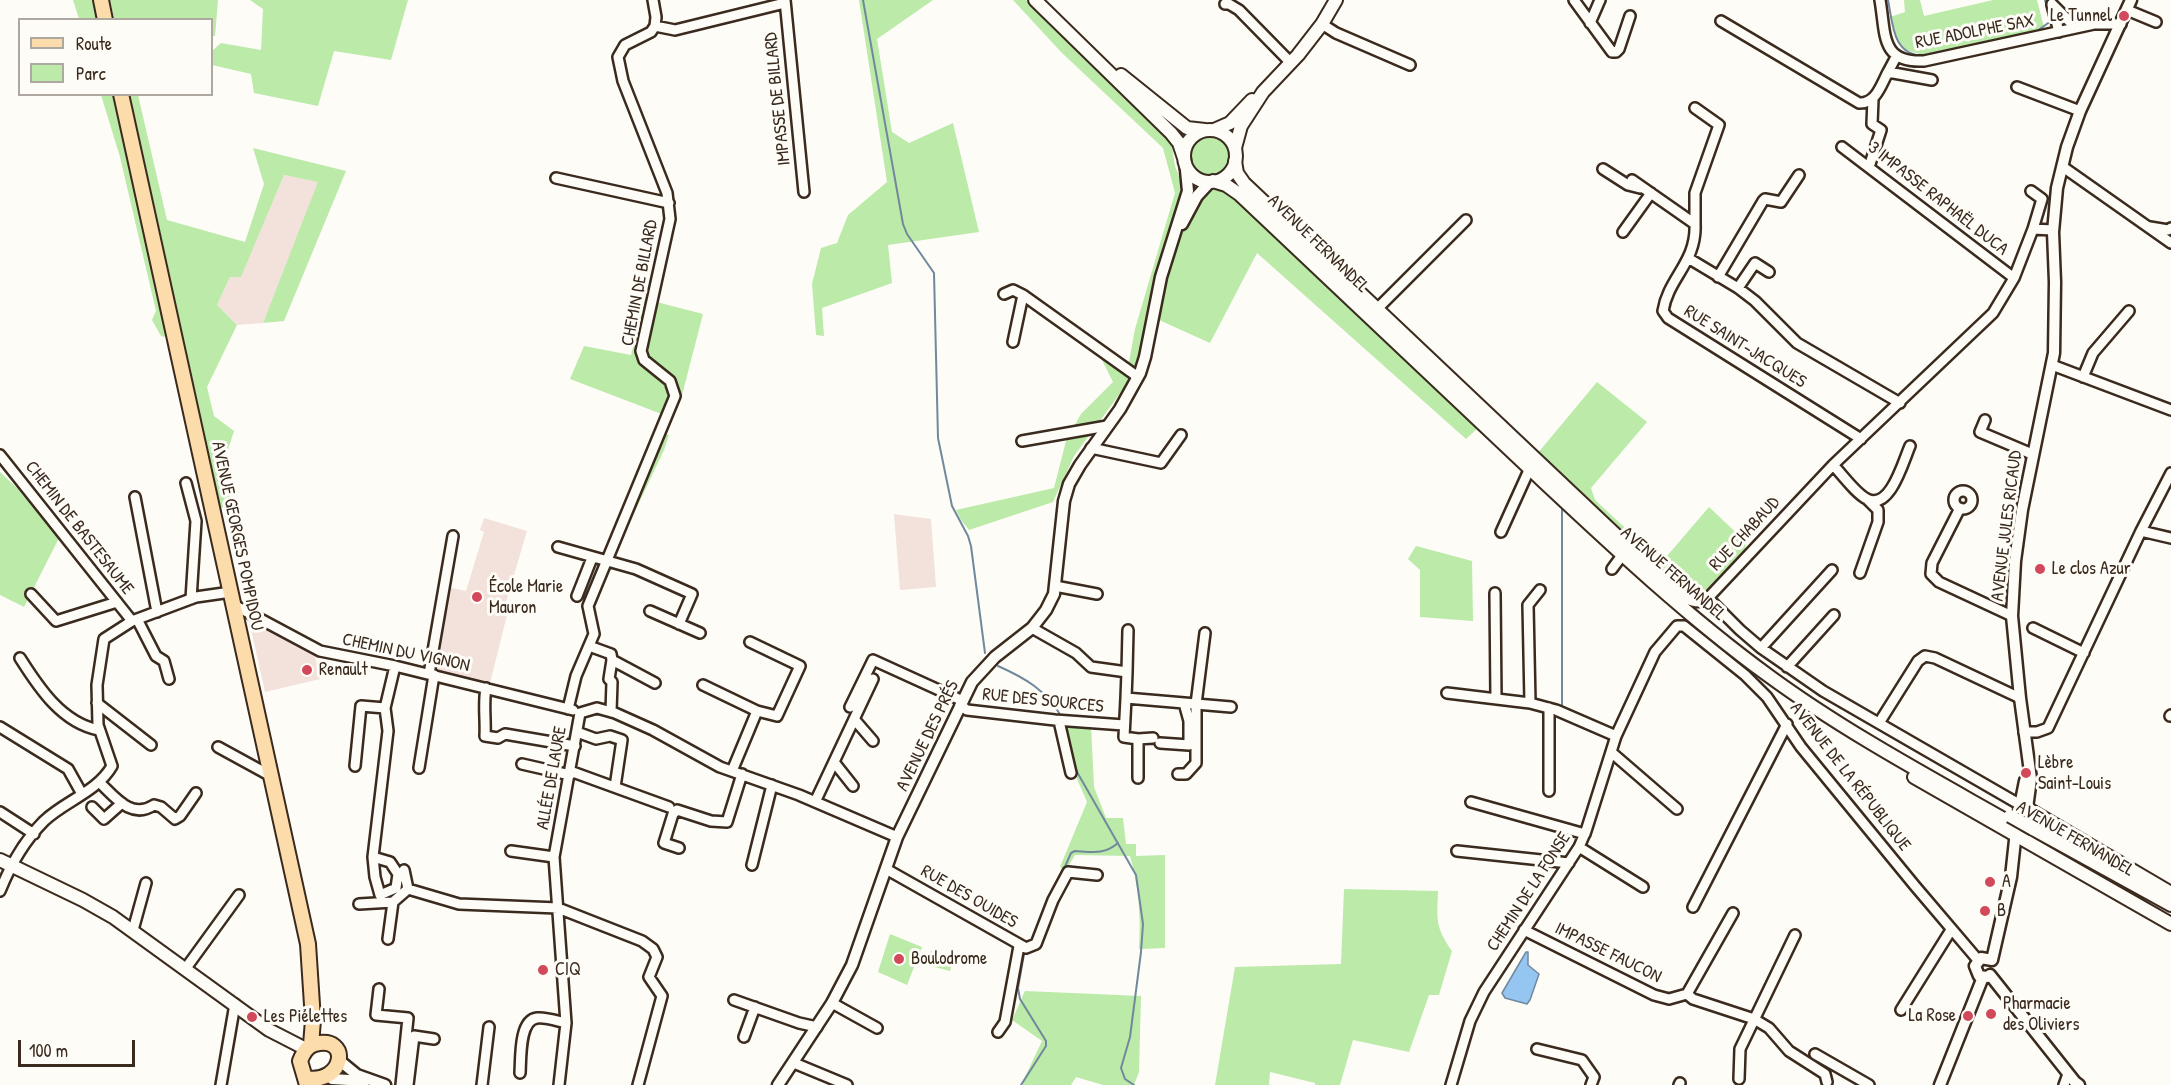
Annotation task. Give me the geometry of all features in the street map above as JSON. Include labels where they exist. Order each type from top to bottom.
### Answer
[{"type":"main road","points":[[101,0],[105,18]]},
{"type":"main road","points":[[1035,0],[1171,133],[1179,143],[1188,169],[1194,175],[1211,181],[1227,175],[1235,155],[1240,126],[1263,92],[1291,63],[1322,24],[1336,0]]},
{"type":"main road","points":[[1071,35],[1176,121],[1187,128],[1209,130],[1227,136],[1235,155]]},
{"type":"main road","points":[[1185,159],[1187,143],[1192,137],[1230,123],[1249,102],[1263,92]]},
{"type":"main road","name":"AVENUE GEORGES POMPIDOU","points":[[122,96],[309,944],[311,987],[309,1047]]},
{"type":"main road","name":"AVENUE FERNANDEL","points":[[1235,155],[1237,173],[1244,183],[1674,590],[1726,635],[1799,689],[1873,736],[2171,915]]},
{"type":"main road","name":"AVENUE FERNANDEL","points":[[1211,181],[1226,185],[1239,194],[1384,333],[1623,554],[1707,628],[1770,677],[1856,734],[2171,905]]},
{"type":"main road","points":[[1674,590],[1696,601],[1708,598]]},
{"type":"main road","points":[[2021,823],[2171,893]]},
{"type":"main road","points":[[2021,823],[2171,924]]},
{"type":"main road","points":[[5,863],[83,900],[133,930],[269,1030],[291,1051],[305,1077],[319,1083],[328,1082],[339,1069],[338,1054],[326,1044],[309,1047],[269,1030]]},
{"type":"main road","name":"AVENUE GEORGES POMPIDOU","points":[[311,987],[320,1029],[326,1044]]},
{"type":"main road","points":[[305,1077],[300,1061],[309,1047]]},
{"type":"street","points":[[653,0],[655,26]]},
{"type":"street","points":[[1574,0],[1612,52],[1616,52],[1630,16]]},
{"type":"street","points":[[1590,23],[1600,0]]},
{"type":"street","points":[[1880,0],[1887,43],[1896,57]]},
{"type":"street","name":"IMPASSE DE BILLARD","points":[[655,26],[675,30],[785,2],[804,192]]},
{"type":"street","points":[[2051,2],[2065,28]]},
{"type":"street","points":[[2051,2],[2065,28]]},
{"type":"street","points":[[1225,4],[1239,10],[1291,63]]},
{"type":"street","points":[[2129,5],[2156,22]]},
{"type":"street","name":"AVENUE JULES RICAUD","points":[[1992,960],[2031,778],[2012,616],[2015,561],[2032,454],[2052,365],[2055,282],[2053,230],[2057,188],[2067,147],[2080,111],[2129,5]]},
{"type":"street","points":[[1721,21],[1859,103],[1867,104],[1873,99],[1888,72]]},
{"type":"street","points":[[1322,24],[1336,33],[1410,65]]},
{"type":"street","name":"RUE ADOLPHE SAX","points":[[1932,81],[1888,72],[1896,57],[1907,62],[1924,61],[2065,28],[2094,24],[2121,24]]},
{"type":"street","name":"CHEMIN DE BILLARD","points":[[568,709],[576,676],[594,634],[588,606],[675,396],[670,381],[644,360],[640,351],[670,219],[669,203],[624,81],[618,57],[625,45],[651,32],[655,26]]},
{"type":"street","points":[[2017,87],[2080,111]]},
{"type":"street","points":[[1869,167],[1881,130],[1872,124],[1873,99]]},
{"type":"street","name":"RUE SAINT-JACQUES","points":[[1695,108],[1719,125],[1695,193],[1695,238],[1688,258],[1664,300],[1663,310],[1668,318],[1861,439]]},
{"type":"street","name":"3 IMPASSE RAPHAËL DUCA","points":[[1842,147],[2014,278]]},
{"type":"street","name":"AVENUE DES PRÉS","points":[[778,1085],[832,1003],[856,956],[897,837],[972,682],[995,657],[1032,628],[1046,610],[1054,594],[1064,501],[1069,484],[1138,377],[1145,357],[1161,277],[1188,191],[1185,159]]},
{"type":"street","points":[[2063,167],[2171,243]]},
{"type":"street","points":[[1603,169],[1628,185],[1648,191]]},
{"type":"street","points":[[1720,278],[1763,201],[1781,202],[1798,175]]},
{"type":"street","points":[[556,178],[669,203]]},
{"type":"street","points":[[1632,180],[1695,224]]},
{"type":"street","name":"AVENUE DES PRÉS","points":[[1169,248],[1197,196],[1211,181]]},
{"type":"street","name":"RUE CHABAUD","points":[[2021,823],[1879,723],[1787,667],[1740,630],[1708,598],[1833,465],[1993,313],[2014,278],[2033,229],[2042,199],[2031,190]]},
{"type":"street","points":[[1623,232],[1648,191]]},
{"type":"street","points":[[1377,309],[1466,220]]},
{"type":"street","points":[[2148,227],[2168,230],[2171,228]]},
{"type":"street","points":[[2033,229],[2053,230]]},
{"type":"street","points":[[1720,278],[1748,237]]},
{"type":"street","points":[[1688,258],[1755,301],[1797,343],[1900,402]]},
{"type":"street","points":[[1738,288],[1755,263],[1769,272]]},
{"type":"street","points":[[1004,294],[1013,290],[1023,295],[1138,377]]},
{"type":"street","points":[[1013,342],[1023,295]]},
{"type":"street","points":[[2083,377],[2093,353],[2129,311]]},
{"type":"street","points":[[2052,365],[2171,410]]},
{"type":"street","points":[[1985,420],[1980,432],[2032,454]]},
{"type":"street","points":[[1022,441],[1107,426]]},
{"type":"street","points":[[1091,448],[1161,463],[1181,435]]},
{"type":"street","points":[[1866,499],[1877,501],[1885,498],[1892,488],[1910,446]]},
{"type":"street","name":"CHEMIN DE BASTESAUME","points":[[0,455],[117,602],[134,620],[156,656],[164,661],[170,679]]},
{"type":"street","points":[[1833,465],[1878,510],[1878,522],[1860,573]]},
{"type":"street","points":[[1501,532],[1530,468]]},
{"type":"street","points":[[2024,732],[2037,732],[2048,728],[2141,531],[2171,473]]},
{"type":"street","points":[[186,483],[196,521],[191,599]]},
{"type":"street","points":[[135,497],[157,612]]},
{"type":"street","points":[[1960,508],[1932,563],[1931,574],[1939,582],[2012,616]]},
{"type":"street","points":[[2141,531],[2171,538]]},
{"type":"street","points":[[419,768],[453,536]]},
{"type":"street","points":[[558,548],[636,569],[692,594],[680,624]]},
{"type":"street","points":[[1612,569],[1623,554]]},
{"type":"street","points":[[577,596],[592,558]]},
{"type":"street","points":[[1761,648],[1832,570]]},
{"type":"street","points":[[1055,586],[1097,594]]},
{"type":"street","points":[[1530,703],[1528,605],[1540,590]]},
{"type":"street","points":[[1495,593],[1496,699]]},
{"type":"street","points":[[31,594],[56,621],[117,602]]},
{"type":"street","points":[[0,891],[5,863],[44,821],[105,778],[112,766],[99,730],[97,703],[97,685],[104,639],[134,620],[191,599],[232,599]]},
{"type":"street","name":"CHEMIN DU VIGNON","points":[[232,599],[320,651],[395,666],[580,712]]},
{"type":"street","points":[[650,611],[700,633]]},
{"type":"street","points":[[1787,667],[1834,615]]},
{"type":"street","name":"CHEMIN DE LA FONSE","points":[[1451,1085],[1470,1022],[1479,1002],[1579,848],[1616,736],[1655,652],[1677,626],[1684,626]]},
{"type":"street","name":"AVENUE DE LA RÉPUBLIQUE","points":[[1684,626],[1745,675],[1767,697],[1801,747],[1978,960]]},
{"type":"street","points":[[1032,628],[1076,653],[1091,667],[1127,672]]},
{"type":"street","points":[[2032,628],[2084,653]]},
{"type":"street","points":[[1128,630],[1124,738],[1189,745],[1189,721],[1184,703]]},
{"type":"street","points":[[1178,774],[1186,774],[1196,763],[1196,704],[1205,633]]},
{"type":"street","points":[[703,685],[757,711],[777,716],[800,666],[750,642]]},
{"type":"street","points":[[589,646],[611,654],[609,679],[612,682],[611,712]]},
{"type":"street","points":[[1879,723],[1917,661],[1925,656],[1935,658],[2020,698]]},
{"type":"street","points":[[20,658],[39,688],[56,706],[86,728],[99,730]]},
{"type":"street","points":[[612,660],[655,683]]},
{"type":"street","name":"RUE DES SOURCES","points":[[850,707],[873,660],[961,703],[967,710],[1124,725]]},
{"type":"street","points":[[373,857],[388,731],[386,708],[395,666]]},
{"type":"street","points":[[815,802],[873,679]]},
{"type":"street","points":[[486,688],[483,705],[487,716],[485,736],[498,738],[505,734],[575,746]]},
{"type":"street","points":[[1447,693],[1530,703],[1549,708],[1616,736]]},
{"type":"street","points":[[1126,698],[1231,707]]},
{"type":"street","points":[[97,703],[151,745]]},
{"type":"street","points":[[355,766],[362,706],[386,708]]},
{"type":"street","name":"ALLÉE DE LAURE","points":[[559,1085],[566,1023],[554,857],[580,712],[597,708],[611,712],[653,730],[720,766],[815,802],[897,837]]},
{"type":"street","points":[[1549,708],[1549,791]]},
{"type":"street","points":[[679,848],[664,843],[673,814],[677,810],[711,821],[727,822],[737,772],[757,711]]},
{"type":"street","points":[[854,719],[873,741]]},
{"type":"street","points":[[1059,720],[1071,773]]},
{"type":"street","points":[[1693,907],[1786,724]]},
{"type":"street","points":[[0,728],[68,769],[82,794]]},
{"type":"street","points":[[577,732],[596,739],[610,736],[622,740],[615,787]]},
{"type":"street","points":[[1138,739],[1138,778]]},
{"type":"street","points":[[218,747],[271,776]]},
{"type":"street","points":[[1611,752],[1677,809]]},
{"type":"street","points":[[834,762],[853,786]]},
{"type":"street","points":[[522,764],[570,773],[669,807]]},
{"type":"street","points":[[99,782],[129,808],[139,811],[146,810],[153,805],[161,807],[176,819],[196,793]]},
{"type":"street","points":[[752,865],[772,785]]},
{"type":"street","points":[[1471,802],[1585,834]]},
{"type":"street","points":[[105,819],[122,803]]},
{"type":"street","points":[[92,807],[112,826]]},
{"type":"street","points":[[0,812],[34,834]]},
{"type":"street","points":[[1579,848],[1643,887]]},
{"type":"street","points":[[511,851],[554,857]]},
{"type":"street","points":[[1457,851],[1569,863]]},
{"type":"street","name":"RUE DES OUIDES","points":[[886,869],[1026,948],[1036,944],[1053,900],[1068,872],[1097,875]]},
{"type":"street","points":[[404,870],[408,889]]},
{"type":"street","points":[[133,930],[146,883]]},
{"type":"street","points":[[408,889],[459,903],[558,908],[642,941],[653,950],[657,957],[649,977],[662,996],[638,1085]]},
{"type":"street","points":[[359,904],[393,902],[408,889]]},
{"type":"street","points":[[186,968],[239,895]]},
{"type":"street","points":[[388,939],[393,902]]},
{"type":"street","points":[[1687,994],[1733,913]]},
{"type":"street","name":"IMPASSE FAUCON","points":[[1524,930],[1654,995],[1670,999],[1687,994],[1694,999],[1754,1019],[1769,1028],[1789,1051],[1825,1074],[1827,1082]]},
{"type":"street","points":[[1901,1011],[1951,930]]},
{"type":"street","points":[[1739,1079],[1740,1049],[1795,935]]},
{"type":"street","points":[[998,1032],[1005,1022],[1019,946]]},
{"type":"street","points":[[1940,1085],[1987,976],[1995,966],[1992,960],[1985,957],[1978,960],[1975,970],[1987,976],[2079,1085]]},
{"type":"street","points":[[379,989],[376,1015],[408,1018],[401,1085]]},
{"type":"street","points":[[734,1000],[817,1027]]},
{"type":"street","points":[[832,1003],[877,1028]]},
{"type":"street","points":[[221,1085],[235,1004]]},
{"type":"street","points":[[744,1037],[755,1007]]},
{"type":"street","points":[[520,1073],[524,1030],[528,1022],[536,1018],[566,1023]]},
{"type":"street","points":[[482,1085],[489,1027]]},
{"type":"street","points":[[408,1085],[414,1036],[434,1039]]},
{"type":"street","points":[[1537,1049],[1582,1060],[1594,1077],[1591,1085]]},
{"type":"street","points":[[1815,1054],[1869,1085]]},
{"type":"street","points":[[340,1061],[357,1075],[385,1085]]},
{"type":"street","points":[[794,1063],[847,1085]]},
{"type":"street","points":[[2064,1085],[2068,1074]]},
{"type":"street","points":[[328,1082],[371,1081]]},
{"type":"shaded area","points":[[284,175],[319,182],[263,323],[237,325],[217,305],[230,277],[241,276]]},
{"type":"shaded area","points":[[894,514],[931,519],[936,587],[900,590]]},
{"type":"shaded area","name":"École Marie Mauron","points":[[484,518],[527,531],[506,602],[510,603],[489,687],[433,672],[448,587],[466,591],[484,532],[480,530]]},
{"type":"shaded area","points":[[249,620],[315,656],[320,679],[265,692]]},
{"type":"green space","points":[[73,0],[94,0],[98,18],[79,18]]},
{"type":"green space","points":[[110,0],[218,0],[215,36],[213,36],[213,18],[114,18]]},
{"type":"green space","points":[[250,0],[408,0],[391,60],[334,51],[318,106],[254,93],[251,74],[213,65],[213,50],[221,43],[261,50],[263,9]]},
{"type":"green space","points":[[859,0],[933,0],[877,39],[892,132],[909,143],[953,123],[979,232],[888,245],[892,283],[822,308],[824,336],[816,335],[812,284],[821,248],[837,243],[848,215],[887,182]]},
{"type":"green space","points":[[1013,0],[1026,0],[1165,132],[1171,142],[1182,190],[1154,280],[1138,360],[1124,388],[1074,456],[1053,502],[969,530],[956,510],[1054,488],[1066,441],[1081,414],[1113,382],[1100,356],[1105,347],[1129,362],[1135,329],[1175,193],[1163,148],[1061,52]]},
{"type":"green space","points":[[1904,0],[1920,0],[1924,16],[1993,0],[2037,0],[2046,35],[1925,55],[1915,53],[1903,48],[1897,40],[1890,17],[1905,12]]},
{"type":"green space","points":[[101,96],[115,96],[166,327],[164,337],[161,336],[152,320],[156,311],[120,157]]},
{"type":"green space","points":[[130,96],[138,96],[167,220],[245,242],[264,184],[253,148],[346,171],[284,321],[263,323],[318,182],[284,175],[241,277],[230,277],[217,305],[237,325],[207,387],[214,416],[234,431],[222,468],[232,503],[221,508]]},
{"type":"green space","points":[[1209,135],[1217,136],[1223,141],[1228,147],[1228,163],[1223,169],[1217,174],[1209,175],[1201,174],[1195,169],[1190,163],[1189,155],[1190,147],[1195,141],[1201,136]]},
{"type":"green space","points":[[1212,190],[1221,190],[1232,196],[1479,427],[1466,439],[1257,253],[1210,343],[1159,320],[1170,268],[1183,231],[1191,214]]},
{"type":"green space","points":[[645,299],[703,314],[681,399],[672,418],[570,379],[584,346],[631,355]]},
{"type":"green space","points":[[1597,382],[1647,422],[1591,488],[1595,500],[1649,550],[1667,556],[1709,507],[1746,542],[1745,549],[1705,594],[1696,595],[1685,588],[1537,454]]},
{"type":"green space","points":[[655,431],[669,435],[613,558],[603,554]]},
{"type":"green space","points":[[0,472],[17,488],[59,538],[24,607],[0,595]]},
{"type":"green space","points":[[1416,546],[1472,561],[1473,621],[1420,617],[1420,570],[1408,559]]},
{"type":"green space","points":[[1061,723],[1091,725],[1094,787],[1106,818],[1123,818],[1126,844],[1136,844],[1136,856],[1165,855],[1165,948],[1139,949],[1139,902],[1130,856],[1075,855],[1066,870],[1060,867],[1087,802],[1071,765]]},
{"type":"green space","points":[[1344,889],[1438,891],[1438,923],[1442,936],[1452,951],[1439,995],[1429,995],[1409,1052],[1353,1040],[1340,1085],[1315,1085],[1315,1083],[1270,1072],[1269,1085],[1215,1085],[1235,967],[1341,964]]},
{"type":"green space","name":"Boulodrome","points":[[890,934],[922,947],[907,985],[878,972]]},
{"type":"green space","points":[[931,951],[953,959],[950,971],[927,965]]},
{"type":"green space","points":[[1025,991],[1141,996],[1139,1072],[1134,1085],[1103,1085],[1076,1077],[1071,1085],[1023,1085],[1042,1041],[1012,1020]]},
{"type":"water","points":[[1528,952],[1528,965],[1539,974],[1527,1004],[1505,998],[1502,993]]},
{"type":"waterway","points":[[863,0],[903,224],[907,234],[934,273],[938,438],[952,506],[971,546],[985,653]]},
{"type":"waterway","points":[[1888,0],[1893,28],[1900,44],[1905,50],[1923,56],[2037,31],[2051,21],[2045,0]]},
{"type":"waterway","points":[[1562,509],[1562,706]]},
{"type":"waterway","points":[[998,666],[1017,675],[1042,692],[1061,716]]},
{"type":"waterway","points":[[1073,765],[1136,875],[1143,924],[1141,952],[1130,1037],[1121,1068],[1125,1079],[1134,1085]]},
{"type":"waterway","points":[[1064,869],[1071,853],[1075,851],[1103,851],[1118,843]]},
{"type":"waterway","points":[[1021,1085],[1046,1046],[1046,1041],[1020,999],[1018,988],[1024,954]]},
{"type":"place","name":"Le Tunnel","points":[[2124,16]]},
{"type":"place","name":"Le clos Azur","points":[[2040,569]]},
{"type":"place","name":"École Marie Mauron","points":[[477,597]]},
{"type":"place","name":"Renault","points":[[307,670]]},
{"type":"place","name":"Lèbre Saint-Louis","points":[[2026,773]]},
{"type":"place","name":"A","points":[[1990,882]]},
{"type":"place","name":"B","points":[[1985,911]]},
{"type":"place","name":"Boulodrome","points":[[899,959]]},
{"type":"place","name":"CIQ","points":[[543,970]]},
{"type":"place","name":"Pharmacie des Oliviers","points":[[1991,1014]]},
{"type":"place","name":"La Rose","points":[[1968,1016]]},
{"type":"place","name":"Les Piélettes","points":[[252,1017]]}]
